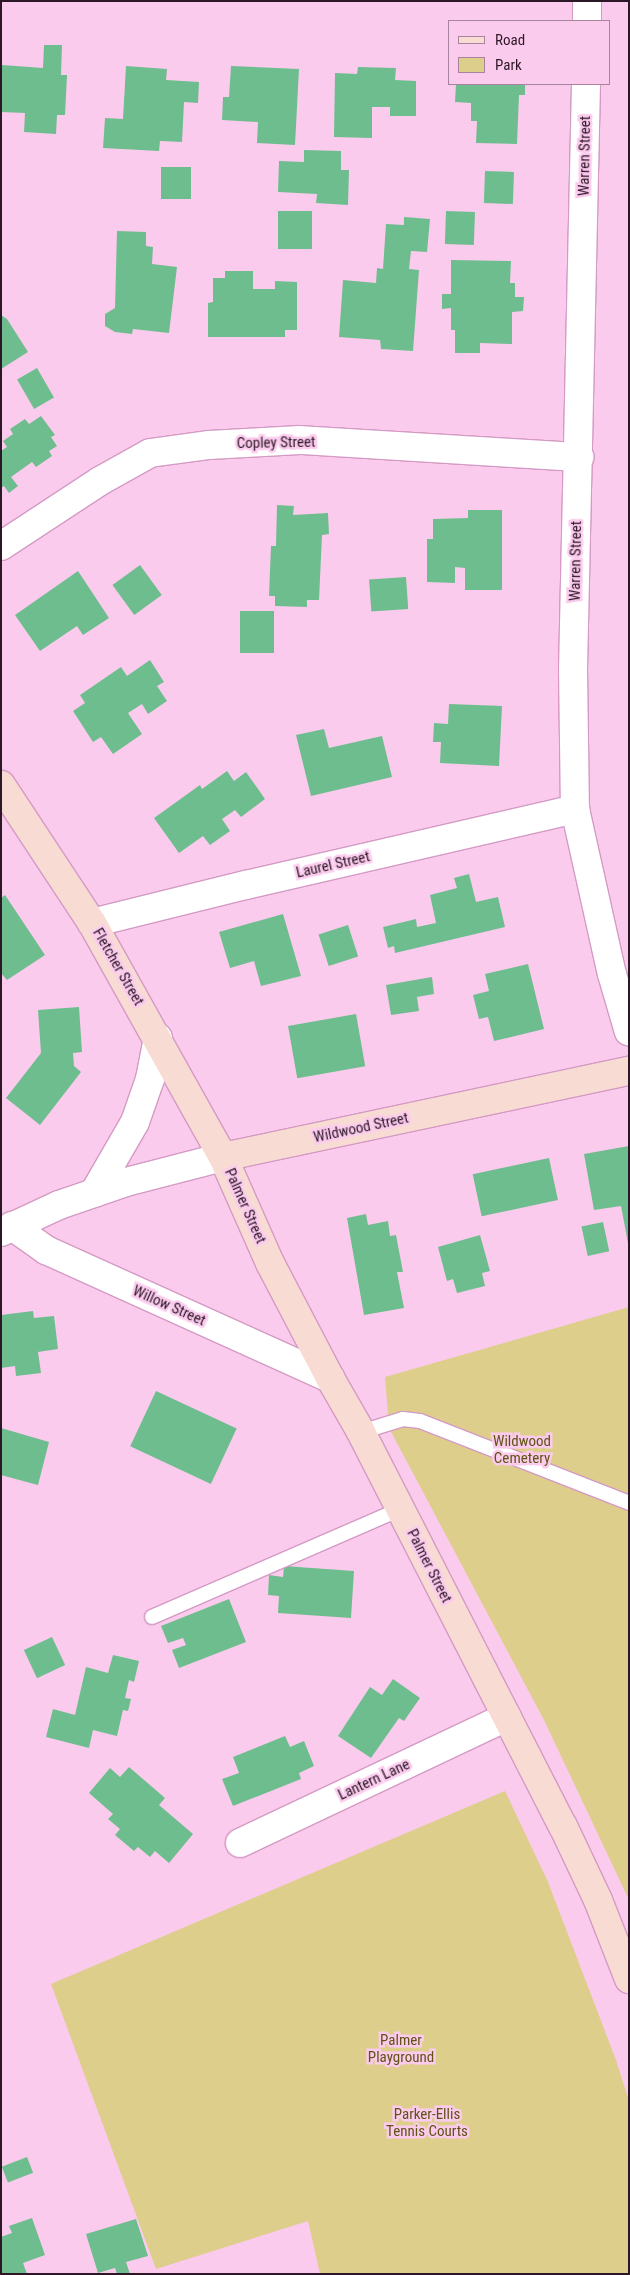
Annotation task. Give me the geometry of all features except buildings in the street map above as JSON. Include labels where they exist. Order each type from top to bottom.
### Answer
[{"type":"street","points":[[587,1],[587,20]]},
{"type":"street","name":"Warren Street","points":[[586,85],[574,669],[575,809],[612,974],[629,1032]]},
{"type":"street","name":"Copley Street","points":[[1,546],[100,481],[150,453],[209,445],[300,440],[579,457]]},
{"type":"street","name":"Fletcher Street","points":[[1,785],[92,923],[223,1157]]},
{"type":"street","name":"Laurel Street","points":[[92,923],[246,885],[575,809]]},
{"type":"street","points":[[94,1193],[135,1122],[150,1079],[158,1038]]},
{"type":"street","name":"Wildwood Street","points":[[7,1229],[59,1205],[126,1182],[223,1157],[629,1071]]},
{"type":"street","name":"Palmer Street","points":[[223,1157],[270,1263],[330,1378],[361,1432],[598,1900],[629,1979]]},
{"type":"street","name":"Willow Street","points":[[7,1229],[46,1250],[330,1378]]},
{"type":"street","name":"Lantern Lane","points":[[240,1843],[507,1717]]},
{"type":"lane","points":[[361,1432],[404,1419],[420,1421],[629,1502]]},
{"type":"lane","points":[[152,1617],[400,1509]]},
{"type":"green space","name":"Wildwood Cemetery","points":[[629,1307],[629,1900],[544,1720],[389,1428],[385,1377]]},
{"type":"green space","name":"Palmer Playground","points":[[505,1791],[548,1882],[616,2060],[629,2101],[629,2274],[320,2274],[308,2221],[156,2269],[51,1984]]},
{"type":"park label","name":"Parker-Ellis Tennis Courts","points":[[427,2122]]}]
